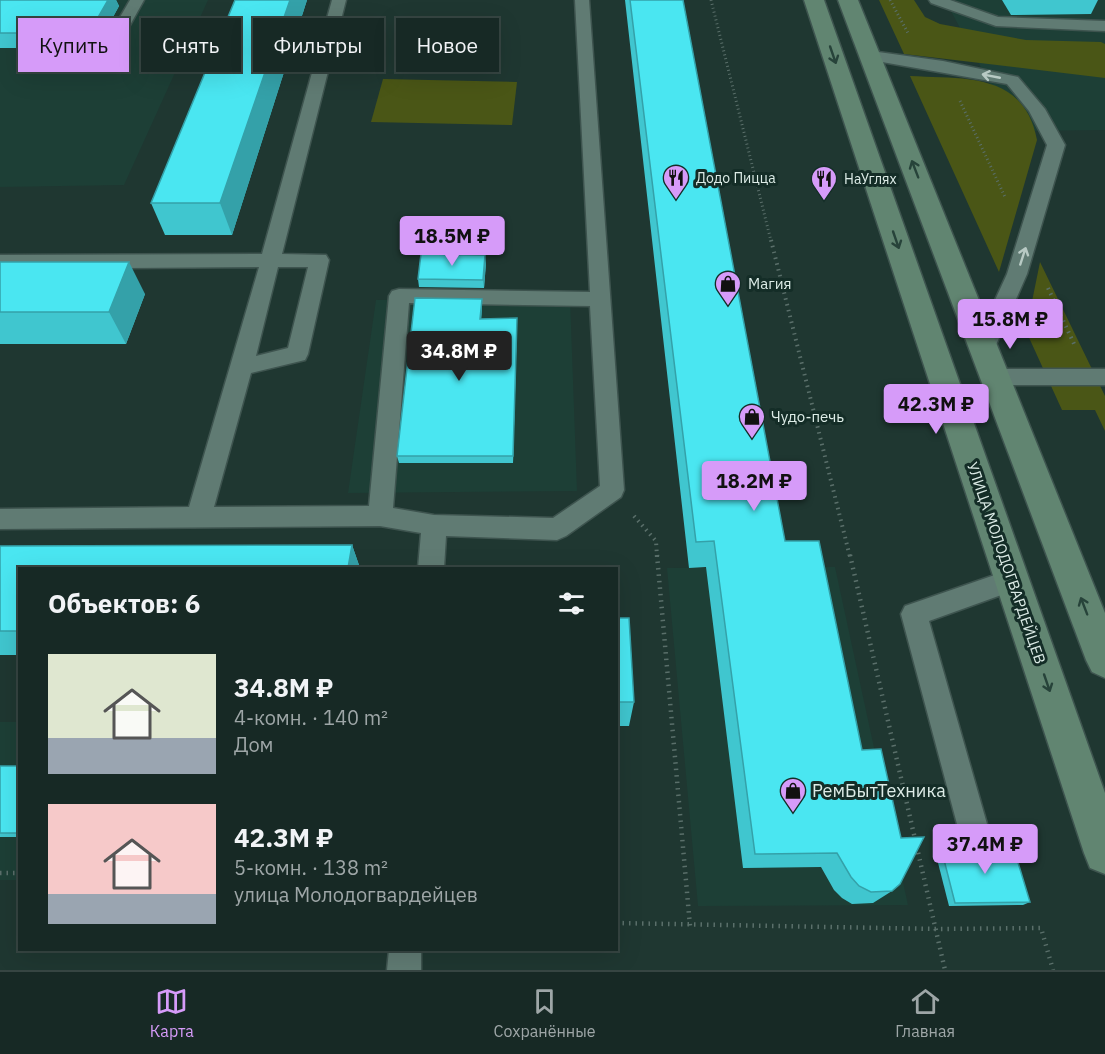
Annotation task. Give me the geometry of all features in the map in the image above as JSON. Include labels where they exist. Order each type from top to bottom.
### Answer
[{"type":"main road","name":"УЛИЦА МОЛОДОГВАРДЕЙЦЕВ","points":[[814,0],[1105,853]]},
{"type":"main road","points":[[848,0],[1105,660]]},
{"type":"lane","points":[[127,18],[137,0]]},
{"type":"lane","points":[[199,516],[242,367],[339,0]]},
{"type":"lane","points":[[0,519],[380,516],[434,525],[557,529],[612,490],[582,0]]},
{"type":"lane","points":[[936,0],[996,21],[1105,26]]},
{"type":"lane","points":[[871,56],[944,66],[1012,80],[1037,109],[1056,145],[1017,274],[984,348]]},
{"type":"lane","points":[[0,262],[319,260],[297,354],[242,367]]},
{"type":"lane","points":[[380,516],[399,296],[600,299]]},
{"type":"lane","points":[[995,377],[1105,376]]},
{"type":"lane","points":[[431,567],[434,525]]},
{"type":"lane","points":[[972,824],[914,614],[1012,580]]},
{"type":"lane","points":[[404,970],[405,951]]},
{"type":"path","points":[[711,0],[854,573],[938,929],[945,970]]},
{"type":"path","points":[[612,490],[656,541],[690,926]]},
{"type":"path","points":[[0,873],[18,873]]},
{"type":"path","points":[[618,923],[938,929],[1041,928],[1053,970]]},
{"type":"shaded area","points":[[0,0],[208,0],[200,18],[141,18],[141,72],[175,72],[124,185],[0,187]]},
{"type":"shaded area","points":[[945,0],[1105,0],[1105,130],[1015,131]]},
{"type":"shaded area","points":[[570,298],[577,491],[348,493],[376,300]]},
{"type":"shaded area","points":[[835,567],[908,905],[698,906],[667,568]]},
{"type":"shaded area","points":[[0,722],[18,722],[18,880],[0,880]]},
{"type":"green space","points":[[879,0],[914,0],[925,17],[940,24],[1026,40],[1101,42],[1105,44],[1105,78],[904,54]]},
{"type":"green space","points":[[910,76],[971,80],[989,84],[1006,91],[1019,102],[1030,118],[1037,140],[999,272]]},
{"type":"green space","points":[[383,79],[517,82],[512,125],[371,122]]},
{"type":"green space","points":[[1040,262],[1105,396],[1105,431],[1095,410],[1062,410],[1026,331]]},
{"type":"building","points":[[0,0],[108,0],[98,18],[18,18],[18,33],[0,33]]},
{"type":"building","points":[[235,0],[290,0],[284,18],[253,18],[253,72],[265,72],[220,203],[151,203],[205,72],[241,72],[241,18],[228,18]]},
{"type":"building","points":[[630,0],[683,0],[785,541],[819,541],[862,750],[881,749],[901,838],[924,837],[900,884],[892,891],[871,892],[859,886],[837,853],[755,854],[714,541],[696,542]]},
{"type":"building","points":[[421,254],[485,255],[483,280],[418,279]]},
{"type":"building","points":[[0,262],[129,262],[109,312],[0,312]]},
{"type":"building","points":[[415,298],[482,299],[480,319],[517,318],[513,456],[397,456]]},
{"type":"building","points":[[352,545],[348,567],[18,567],[18,631],[0,631],[0,546]]},
{"type":"building","points":[[618,618],[629,618],[634,702],[618,702]]},
{"type":"building","points":[[0,766],[18,766],[18,833],[0,833]]},
{"type":"building","points":[[1013,846],[1030,902],[955,903],[941,848]]},
{"type":"place","name":"Додо Пицца","points":[[676,201]]},
{"type":"place","name":"НаУглях","points":[[824,202]]},
{"type":"place","name":"Магия","points":[[728,307]]},
{"type":"place","name":"Чудо-печь","points":[[752,440]]},
{"type":"place","name":"РемБытТехника","points":[[793,814]]}]
